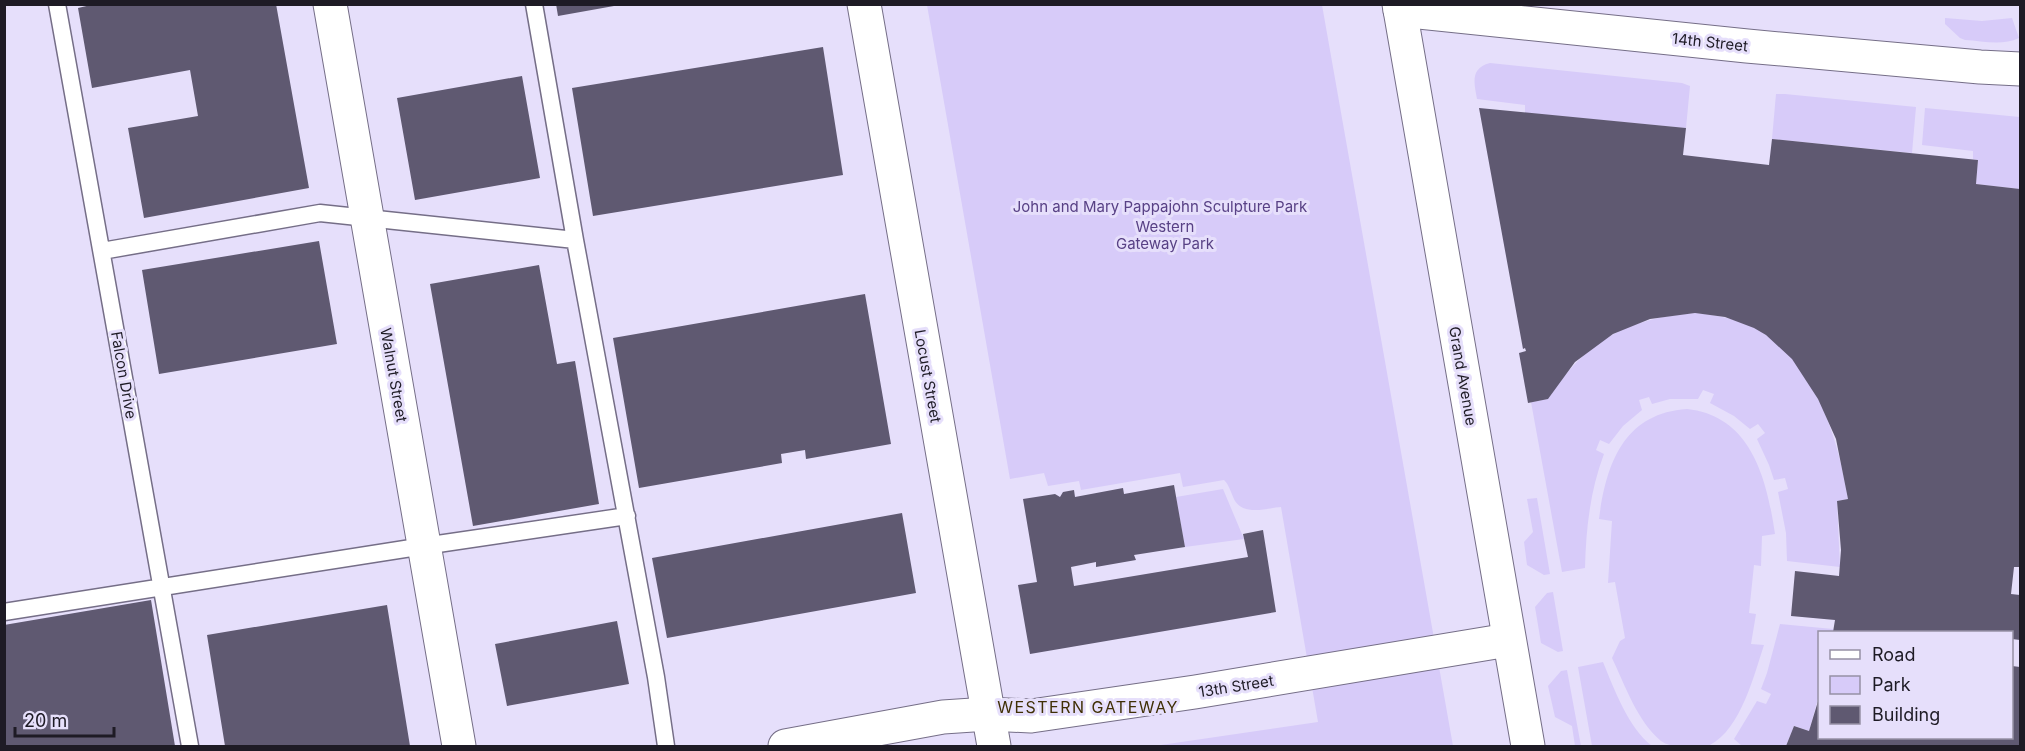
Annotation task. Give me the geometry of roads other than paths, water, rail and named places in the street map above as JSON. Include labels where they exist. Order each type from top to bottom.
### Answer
[{"type":"street","name":"Walnut Street","points":[[330,4],[459,747]]},
{"type":"street","name":"Locust Street","points":[[864,4],[994,747]]},
{"type":"street","name":"14th Street","points":[[1399,7],[1747,46],[2020,69]]},
{"type":"street","name":"Grand Avenue","points":[[1399,7],[1528,747]]},
{"type":"street","name":"13th Street","points":[[785,747],[943,717],[988,714],[1031,716],[1195,693],[1508,640]]},
{"type":"lane","name":"Falcon Drive","points":[[57,4],[190,747]]},
{"type":"lane","points":[[534,4],[575,240],[627,516],[666,747]]},
{"type":"lane","points":[[102,251],[320,213],[575,240]]},
{"type":"lane","points":[[4,612],[627,516]]},
{"type":"district","name":"WESTERN GATEWAY","points":[[1088,707]]},
{"type":"park label","name":"John and Mary Pappajohn Sculpture Park","points":[[1160,206]]},
{"type":"park label","name":"Western Gateway Park","points":[[1165,234]]}]
